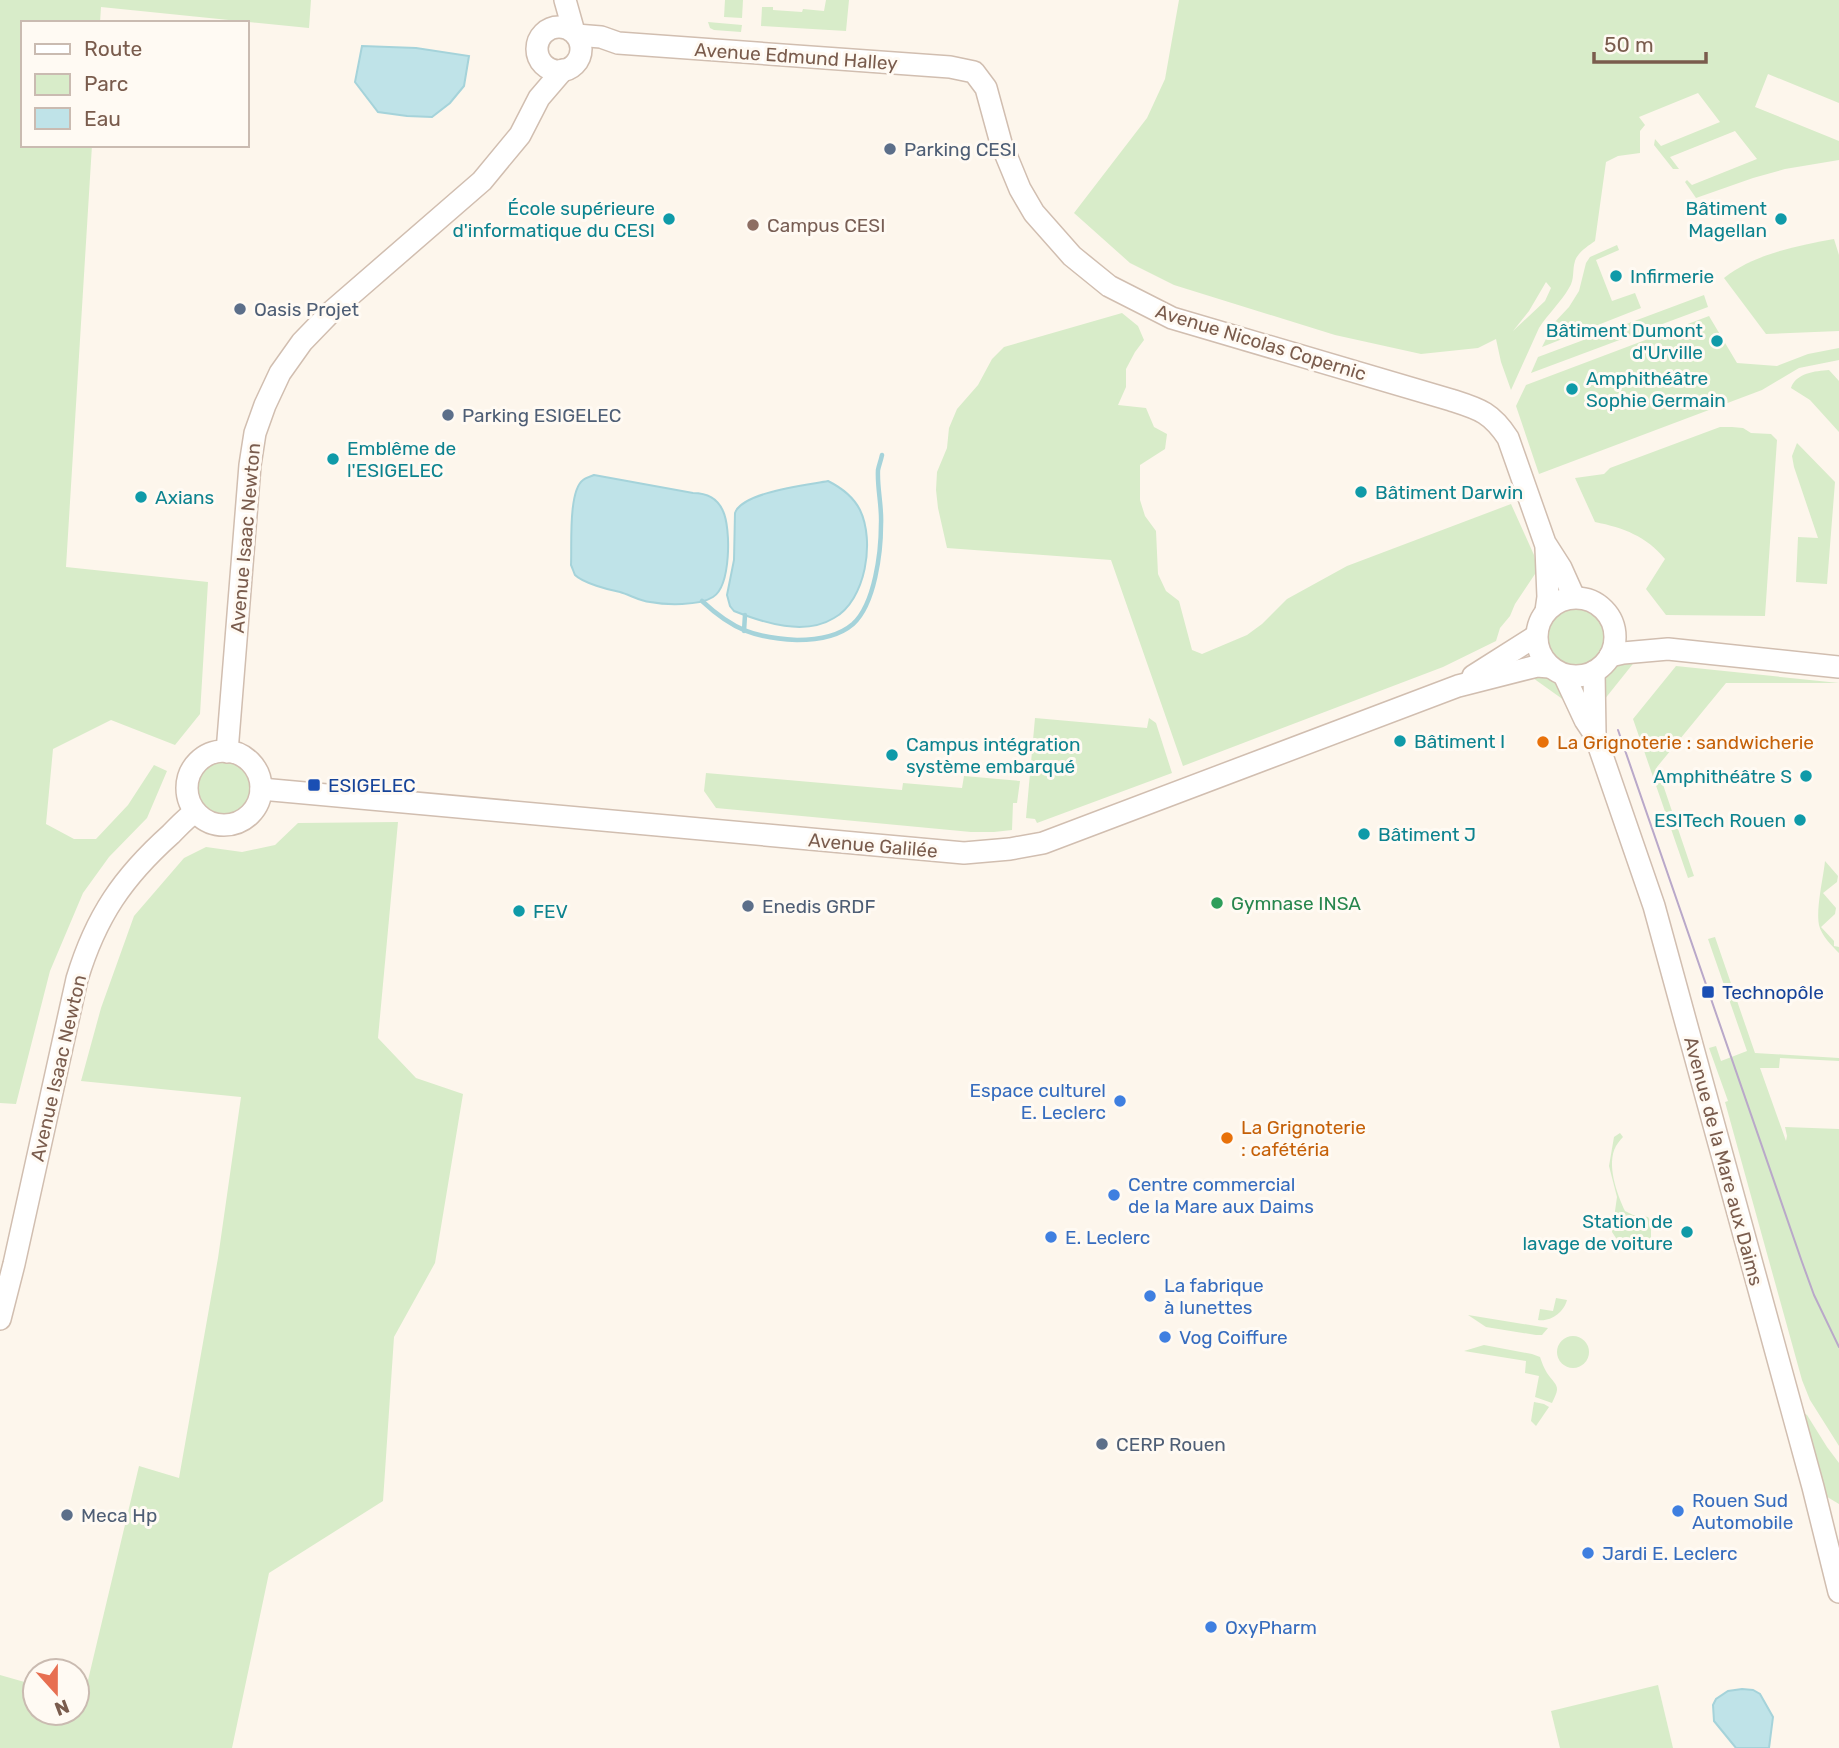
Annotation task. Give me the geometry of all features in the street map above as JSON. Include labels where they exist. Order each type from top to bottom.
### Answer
[{"type":"street","points":[[559,0],[548,30],[539,41],[538,54],[550,69],[570,65],[581,47],[565,0]]},
{"type":"street","points":[[548,30],[561,27],[575,34]]},
{"type":"street","name":"Avenue Edmund Halley","points":[[575,34],[601,37],[618,43],[937,66],[974,72]]},
{"type":"street","name":"Avenue Edmund Halley","points":[[570,65],[600,48],[618,43]]},
{"type":"street","name":"Avenue Isaac Newton","points":[[539,98],[541,60]]},
{"type":"street","name":"Avenue Isaac Newton","points":[[227,752],[250,465],[255,433],[280,373],[302,342],[331,312],[482,181],[520,135],[539,98],[570,65]]},
{"type":"street","name":"Avenue Nicolas Copernic","points":[[974,72],[986,88],[1000,143],[1029,205],[1072,256],[1109,286],[1172,318],[1451,400],[1491,416],[1508,439],[1545,543],[1574,597]]},
{"type":"street","name":"Avenue Nicolas Copernic","points":[[1545,543],[1548,597],[1546,611]]},
{"type":"street","points":[[1574,597],[1597,603],[1606,611],[1614,629],[1614,647],[1611,656],[1594,672],[1574,677],[1557,671],[1542,658],[1536,636],[1546,611],[1564,599],[1574,597]]},
{"type":"street","points":[[1614,629],[1668,649]]},
{"type":"street","name":"Avenue Galilée","points":[[1458,685],[1536,636]]},
{"type":"street","points":[[1611,656],[1668,649],[1839,667]]},
{"type":"street","name":"Avenue Galilée","points":[[261,789],[964,853],[997,851],[1043,843],[1458,685],[1537,666],[1557,671]]},
{"type":"street","name":"Avenue de la Mare aux Daims","points":[[1557,671],[1595,735],[1654,906],[1839,1592]]},
{"type":"street","name":"Avenue de la Mare aux Daims","points":[[1594,672],[1595,735]]},
{"type":"street","points":[[227,752],[248,760],[256,769],[261,789],[258,803],[251,814],[229,825],[216,825],[205,820],[195,811],[187,792],[191,772],[197,763],[216,753],[227,752]]},
{"type":"street","name":"Avenue Isaac Newton","points":[[0,1319],[77,979],[86,950],[104,912],[133,871],[195,811]]},
{"type":"green space","points":[[0,0],[311,0],[309,28],[101,7],[100,21],[21,21],[21,147],[92,147],[66,567],[208,582],[200,714],[175,745],[111,720],[53,749],[46,824],[74,839],[96,839],[128,805],[154,765],[167,771],[147,818],[109,857],[83,893],[50,971],[16,1104],[0,1103]]},
{"type":"green space","points":[[725,0],[743,0],[742,18],[724,17]]},
{"type":"green space","points":[[826,0],[849,0],[846,31],[761,26],[762,7],[802,12],[803,9],[824,11]]},
{"type":"green space","points":[[1179,0],[1839,0],[1839,103],[1768,74],[1755,107],[1839,141],[1839,160],[1785,169],[1696,198],[1685,182],[1687,180],[1692,185],[1757,159],[1735,131],[1670,157],[1679,169],[1673,169],[1654,145],[1655,139],[1661,146],[1720,122],[1698,93],[1639,117],[1645,125],[1640,131],[1640,153],[1618,156],[1606,162],[1595,241],[1576,258],[1571,285],[1539,328],[1511,390],[1496,339],[1478,348],[1421,354],[1335,335],[1174,285],[1130,263],[1074,213],[1147,118],[1165,79]],"holes":[[[1546,282],[1551,288],[1545,301],[1513,331]]]},
{"type":"green space","points":[[708,22],[742,25],[741,32],[714,30]]},
{"type":"green space","points":[[1834,239],[1839,255],[1839,331],[1766,334],[1724,278],[1762,257]]},
{"type":"green space","points":[[1617,245],[1619,250],[1596,260],[1612,301],[1635,293],[1641,308],[1542,347],[1554,323],[1579,291],[1590,257]]},
{"type":"green space","points":[[1704,295],[1708,307],[1531,373],[1538,357]]},
{"type":"green space","points":[[1122,313],[1138,326],[1144,340],[1126,369],[1126,387],[1118,405],[1146,408],[1154,427],[1167,434],[1165,449],[1140,465],[1140,500],[1145,516],[1156,531],[1158,574],[1166,591],[1179,601],[1192,650],[1202,654],[1247,635],[1287,599],[1347,566],[1511,504],[1534,555],[1537,571],[1500,628],[1496,641],[1443,667],[1183,766],[1111,560],[947,548],[938,508],[937,472],[947,448],[949,428],[957,409],[978,385],[992,359],[1004,347]]},
{"type":"green space","points":[[1709,316],[1737,363],[1777,366],[1808,354],[1839,348],[1839,360],[1799,368],[1762,390],[1539,474],[1516,406],[1526,385]]},
{"type":"green space","points":[[1829,370],[1839,381],[1839,432],[1810,400],[1791,388],[1802,376]]},
{"type":"green space","points":[[1720,427],[1743,428],[1751,433],[1771,434],[1777,440],[1765,616],[1666,615],[1646,589],[1665,559],[1650,544],[1634,534],[1595,522],[1575,478],[1604,474],[1610,468]]},
{"type":"green space","points":[[1797,443],[1835,482],[1827,584],[1796,582],[1798,537],[1818,538],[1794,467],[1792,456]]},
{"type":"green space","points":[[1576,607],[1587,609],[1600,620],[1605,636],[1603,647],[1592,660],[1576,665],[1565,663],[1552,652],[1547,636],[1549,625],[1560,612]]},
{"type":"green space","points":[[1636,660],[1600,705],[1602,687],[1608,674],[1618,666]]},
{"type":"green space","points":[[1676,666],[1839,683],[1726,683],[1657,767],[1694,876],[1688,878],[1633,719]]},
{"type":"green space","points":[[1526,673],[1544,674],[1556,680],[1575,708]]},
{"type":"green space","points":[[1035,718],[1147,728],[1149,718],[1156,723],[1172,773],[1037,823],[1035,819],[1026,818]]},
{"type":"green space","points":[[225,760],[244,768],[252,787],[244,806],[225,814],[206,806],[198,787],[206,768]]},
{"type":"green space","points":[[706,773],[902,790],[903,783],[962,788],[964,776],[1020,781],[1017,803],[1013,803],[1012,830],[971,832],[716,808],[704,791]]},
{"type":"green space","points":[[398,822],[378,1038],[416,1078],[463,1094],[435,1263],[394,1337],[383,1501],[269,1573],[232,1748],[0,1748],[0,1675],[21,1681],[21,1727],[91,1727],[91,1668],[139,1466],[179,1478],[218,1258],[241,1097],[81,1081],[101,1008],[134,916],[184,858],[206,847],[242,852],[275,845],[298,823]]},
{"type":"green space","points":[[1825,861],[1838,876],[1837,882],[1823,893],[1836,908],[1835,914],[1821,927],[1834,941],[1834,946],[1839,947],[1839,953],[1824,936],[1819,925],[1819,902]]},
{"type":"green space","points":[[1715,937],[1755,1053],[1839,1058],[1839,1061],[1780,1058],[1779,1068],[1760,1068],[1786,1141],[1785,1127],[1839,1129],[1839,1446],[1810,1400],[1802,1380],[1725,1102],[1728,1101],[1709,1048],[1716,1046],[1721,1061],[1747,1051],[1708,939]]},
{"type":"green space","points":[[1620,1133],[1623,1137],[1613,1153],[1614,1179],[1625,1211],[1648,1217],[1651,1222],[1651,1240],[1645,1245],[1618,1241],[1612,1232],[1617,1197],[1609,1166],[1614,1137]]},
{"type":"green space","points":[[1556,1298],[1567,1300],[1563,1308],[1552,1318],[1538,1320],[1540,1309],[1553,1311]]},
{"type":"green space","points":[[1468,1315],[1548,1328],[1542,1335],[1536,1335],[1486,1327]]},
{"type":"green space","points":[[1573,1336],[1584,1341],[1589,1352],[1584,1363],[1573,1368],[1562,1363],[1557,1352],[1562,1341]]},
{"type":"green space","points":[[1484,1345],[1540,1357],[1557,1386],[1552,1403],[1535,1397],[1539,1376],[1525,1373],[1526,1361],[1464,1351]]},
{"type":"green space","points":[[1534,1402],[1549,1407],[1536,1426],[1531,1421]]},
{"type":"green space","points":[[1805,1414],[1839,1463],[1839,1504],[1824,1495],[1803,1417]]},
{"type":"green space","points":[[1658,1685],[1673,1748],[1560,1748],[1551,1711]]},
{"type":"water","points":[[362,46],[416,48],[469,56],[464,86],[450,103],[432,117],[378,112],[355,82]]},
{"type":"water","points":[[594,475],[702,494],[718,502],[726,519],[728,543],[726,569],[719,591],[713,597],[700,602],[665,604],[603,588],[575,575],[571,565],[575,495],[583,480]]},
{"type":"water","points":[[828,481],[854,501],[865,523],[865,569],[854,598],[834,618],[810,626],[784,626],[734,611],[727,595],[734,560],[735,513],[740,506],[762,495]]},
{"type":"water","points":[[1742,1689],[1760,1694],[1773,1717],[1769,1748],[1736,1748],[1714,1721],[1713,1705],[1716,1699],[1728,1691]]},
{"type":"waterway","points":[[702,601],[735,626],[769,637],[797,640],[819,638],[834,635],[853,624],[867,604],[878,563],[881,536],[878,470],[882,455]]},
{"type":"waterway","points":[[744,631],[745,615]]},
{"type":"tram line","points":[[1618,730],[1802,1262],[1814,1295],[1839,1347]]},
{"type":"place","name":"Parking CESI","points":[[890,149]]},
{"type":"place","name":"École supérieure d'informatique du CESI","points":[[669,219]]},
{"type":"place","name":"Bâtiment Magellan","points":[[1781,219]]},
{"type":"place","name":"Campus CESI","points":[[753,225]]},
{"type":"place","name":"Infirmerie","points":[[1616,276]]},
{"type":"place","name":"Oasis Projet","points":[[240,309]]},
{"type":"place","name":"Bâtiment Dumont d'Urville","points":[[1717,341]]},
{"type":"place","name":"Amphithéâtre Sophie Germain","points":[[1572,389]]},
{"type":"place","name":"Parking ESIGELEC","points":[[448,415]]},
{"type":"place","name":"Emblême de l'ESIGELEC","points":[[333,459]]},
{"type":"place","name":"Bâtiment Darwin","points":[[1361,492]]},
{"type":"place","name":"Axians","points":[[141,497]]},
{"type":"place","name":"Bâtiment I","points":[[1400,741]]},
{"type":"place","name":"La Grignoterie : sandwicherie","points":[[1543,742]]},
{"type":"place","name":"Campus intégration système embarqué","points":[[892,755]]},
{"type":"place","name":"Amphithéâtre S","points":[[1806,776]]},
{"type":"place","name":"ESIGELEC","points":[[314,785]]},
{"type":"place","name":"ESITech Rouen","points":[[1800,820]]},
{"type":"place","name":"Bâtiment J","points":[[1364,834]]},
{"type":"place","name":"Gymnase INSA","points":[[1217,903]]},
{"type":"place","name":"Enedis GRDF","points":[[748,906]]},
{"type":"place","name":"FEV","points":[[519,911]]},
{"type":"place","name":"Technopôle","points":[[1708,992]]},
{"type":"place","name":"Espace culturel E. Leclerc","points":[[1120,1101]]},
{"type":"place","name":"La Grignoterie : cafétéria","points":[[1227,1138]]},
{"type":"place","name":"Centre commercial de la Mare aux Daims","points":[[1114,1195]]},
{"type":"place","name":"Station de lavage de voiture","points":[[1687,1232]]},
{"type":"place","name":"E. Leclerc","points":[[1051,1237]]},
{"type":"place","name":"La fabrique à lunettes","points":[[1150,1296]]},
{"type":"place","name":"Vog Coiffure","points":[[1165,1337]]},
{"type":"place","name":"CERP Rouen","points":[[1102,1444]]},
{"type":"place","name":"Rouen Sud Automobile","points":[[1678,1511]]},
{"type":"place","name":"Meca Hp","points":[[67,1515]]},
{"type":"place","name":"Jardi E. Leclerc","points":[[1588,1553]]},
{"type":"place","name":"OxyPharm","points":[[1211,1627]]}]
